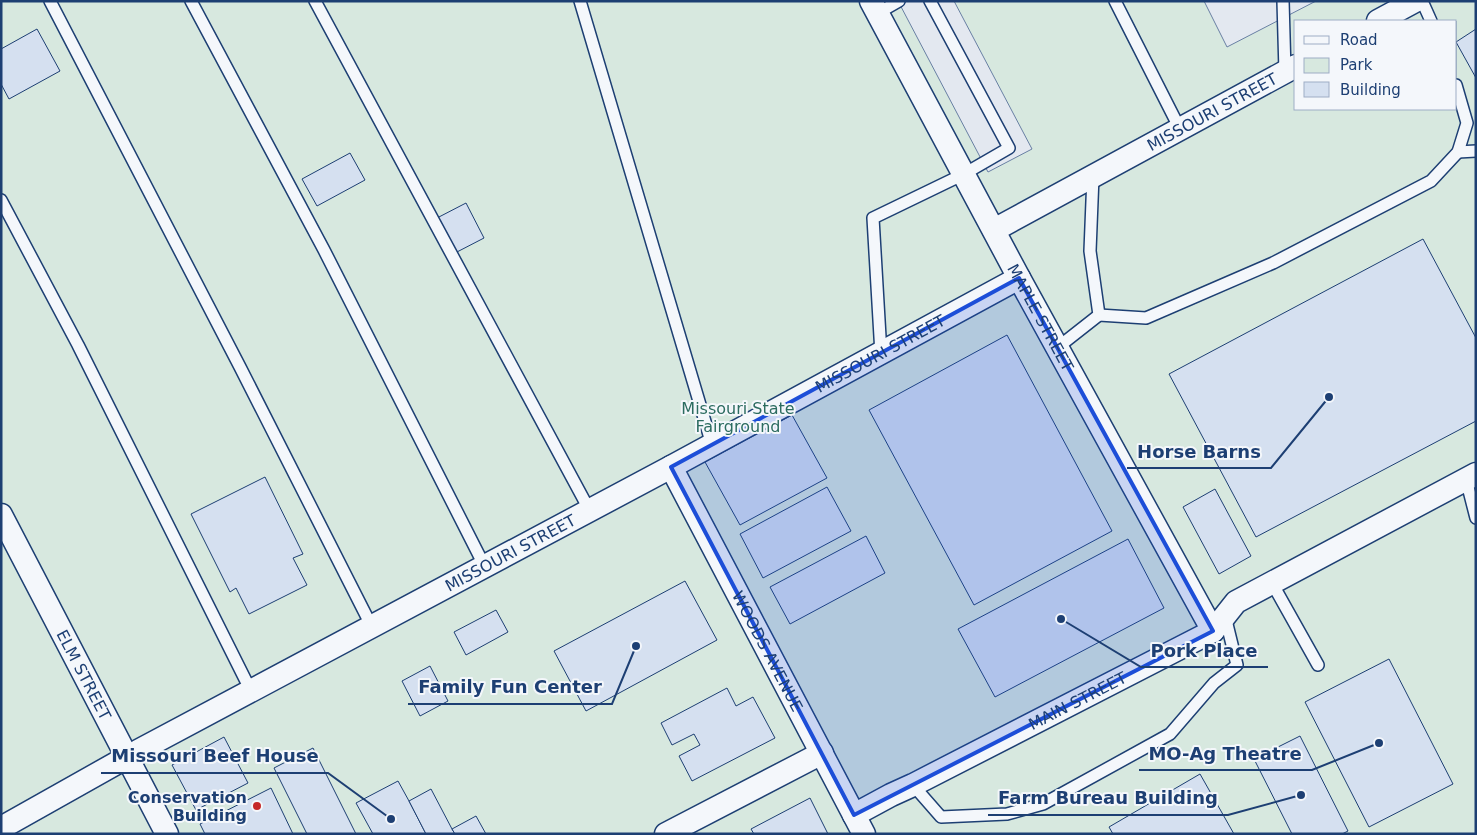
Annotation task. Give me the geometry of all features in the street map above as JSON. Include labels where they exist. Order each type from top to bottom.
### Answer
[{"type":"street","points":[[1380,20],[1415,1]]},
{"type":"street","name":"MAPLE STREET","points":[[874,7],[1057,348],[1219,624]]},
{"type":"street","name":"MISSOURI STREET","points":[[994,230],[1290,69]]},
{"type":"street","name":"MISSOURI STREET","points":[[1,828],[127,757],[672,467],[1019,278]]},
{"type":"street","name":"WOODS AVENUE","points":[[672,467],[859,824]]},
{"type":"street","name":"MAIN STREET","points":[[859,824],[891,795],[1219,624],[1236,602],[1471,476]]},
{"type":"street","name":"ELM STREET","points":[[1,515],[167,834]]},
{"type":"street","points":[[666,834],[822,753]]},
{"type":"lane","points":[[50,1],[245,376],[372,626]]},
{"type":"lane","points":[[191,1],[324,250],[485,567]]},
{"type":"lane","points":[[316,1],[590,511]]},
{"type":"lane","points":[[580,1],[712,445]]},
{"type":"lane","points":[[874,7],[899,1]]},
{"type":"lane","points":[[881,354],[873,218],[964,174],[1008,148],[930,1]]},
{"type":"lane","points":[[1115,1],[1180,129]]},
{"type":"lane","points":[[1283,1],[1290,69]]},
{"type":"lane","points":[[1422,1],[1431,20]]},
{"type":"lane","points":[[1057,348],[1099,314],[1146,318],[1273,263],[1432,181],[1458,152],[1467,123],[1457,88]]},
{"type":"lane","points":[[1458,152],[1476,151]]},
{"type":"lane","points":[[1093,176],[1090,251],[1099,314]]},
{"type":"lane","points":[[1,200],[78,345],[251,691]]},
{"type":"lane","points":[[1471,476],[1476,518]]},
{"type":"lane","points":[[1272,582],[1318,665]]},
{"type":"lane","points":[[913,785],[941,817],[1007,814],[1043,804],[1170,734],[1214,684],[1237,665],[1219,624]]},
{"type":"highlighted area","points":[[1019,278],[1213,631],[854,815],[671,467]]},
{"type":"green space","name":"Missouri State Fairground","points":[[1,1],[1476,1],[1476,834],[1,834]]},
{"type":"shaded area","points":[[898,1],[954,1],[1032,149],[988,172]]},
{"type":"shaded area","points":[[1204,1],[1316,1],[1227,47]]},
{"type":"building","points":[[37,29],[60,71],[9,99],[1,84],[1,49]]},
{"type":"building","points":[[1476,29],[1476,78],[1457,44],[1457,41]]},
{"type":"building","points":[[350,153],[365,180],[317,206],[302,179]]},
{"type":"building","points":[[466,203],[484,238],[455,253],[437,218]]},
{"type":"building","points":[[1423,239],[1476,338],[1476,421],[1256,537],[1169,374]]},
{"type":"building","points":[[1007,335],[1112,531],[974,605],[869,410]]},
{"type":"building","points":[[792,415],[827,478],[740,525],[705,462]]},
{"type":"building","points":[[265,477],[303,554],[293,558],[307,585],[249,614],[236,588],[230,592],[191,514]]},
{"type":"building","points":[[827,487],[851,531],[763,578],[740,534]]},
{"type":"building","points":[[1215,489],[1251,556],[1219,574],[1183,507]]},
{"type":"building","points":[[866,536],[885,573],[790,624],[770,587]]},
{"type":"building","points":[[1128,539],[1164,608],[995,697],[958,629]]},
{"type":"building","points":[[685,581],[717,640],[586,711],[554,651]]},
{"type":"building","points":[[496,610],[508,632],[466,655],[454,632]]},
{"type":"building","points":[[1389,659],[1453,784],[1369,827],[1305,702]]},
{"type":"building","points":[[430,666],[448,701],[420,716],[402,681]]},
{"type":"building","points":[[727,688],[736,706],[753,697],[775,738],[692,781],[679,756],[700,745],[694,734],[672,745],[661,723]]},
{"type":"building","points":[[1300,736],[1348,831],[1342,834],[1292,834],[1254,759]]},
{"type":"building","points":[[224,737],[248,783],[196,810],[172,765]]},
{"type":"building","points":[[313,748],[356,834],[307,834],[274,768]]},
{"type":"building","points":[[1200,774],[1234,834],[1113,834],[1109,827]]},
{"type":"building","points":[[398,781],[426,834],[373,834],[356,803]]},
{"type":"building","name":"Conservation Building","points":[[271,788],[293,834],[205,834],[200,824]]},
{"type":"building","points":[[431,789],[455,834],[426,834],[409,801]]},
{"type":"building","points":[[810,798],[828,834],[754,834],[751,829]]},
{"type":"building","points":[[476,816],[486,834],[455,834],[452,829]]},
{"type":"place","name":"Horse Barns","points":[[1329,397]]},
{"type":"place","name":"Pork Place","points":[[1061,619]]},
{"type":"place","name":"Family Fun Center","points":[[636,646]]},
{"type":"place","name":"MO-Ag Theatre","points":[[1379,743]]},
{"type":"place","name":"Farm Bureau Building","points":[[1301,795]]},
{"type":"place","name":"Conservation Building","points":[[257,806]]},
{"type":"place","name":"Missouri Beef House","points":[[391,819]]}]
